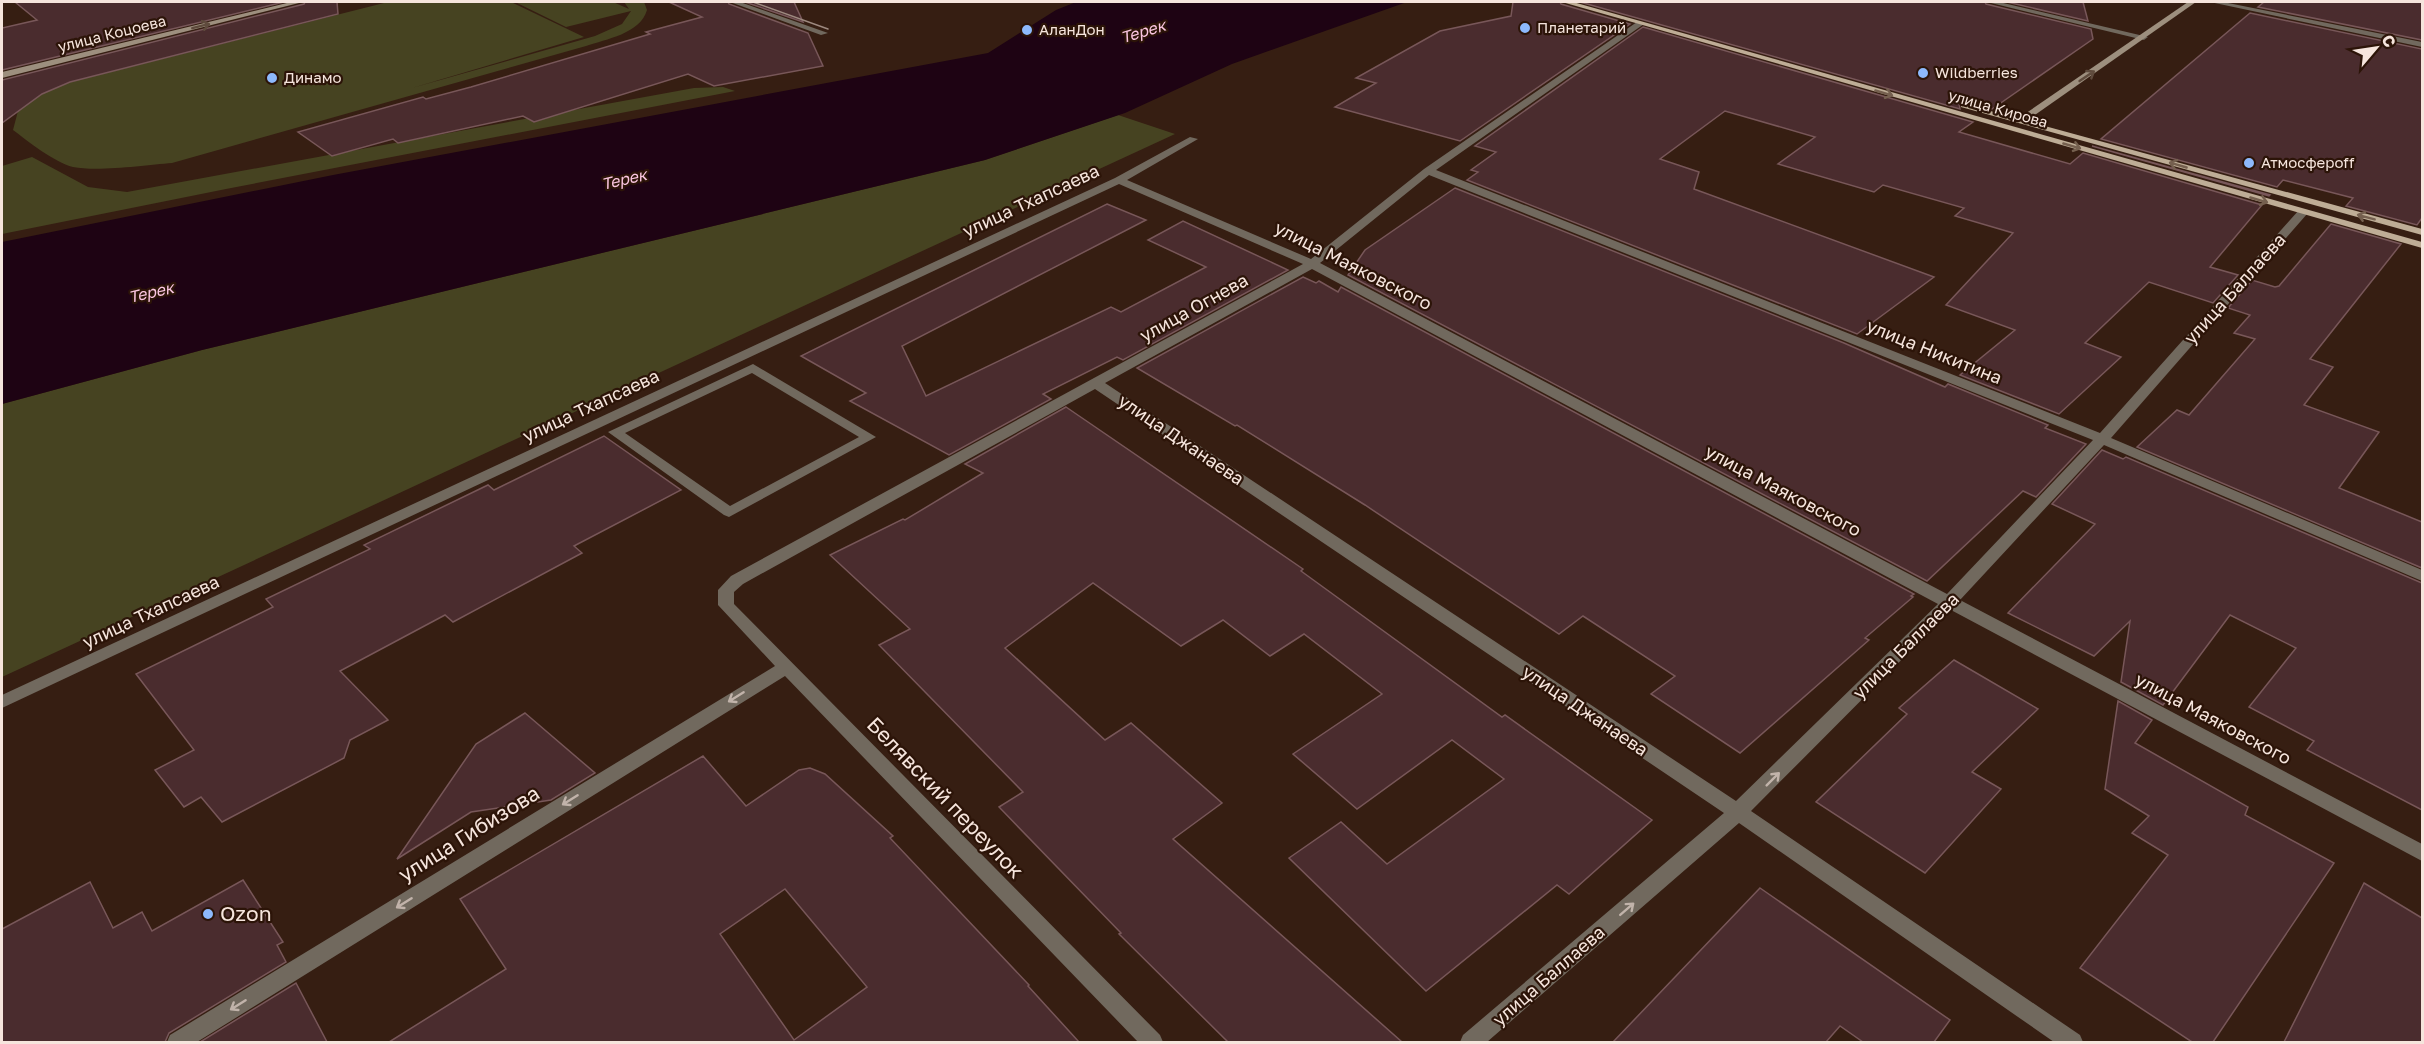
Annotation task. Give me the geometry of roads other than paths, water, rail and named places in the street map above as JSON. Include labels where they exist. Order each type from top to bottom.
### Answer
[{"type":"main road","name":"улица Кирова","points":[[1566,2],[2422,245]]},
{"type":"main road","name":"улица Кирова","points":[[1582,2],[2022,120],[2422,232]]},
{"type":"street","name":"улица Коцоева","points":[[2,75],[299,2]]},
{"type":"street","points":[[734,2],[824,33]]},
{"type":"street","points":[[1991,2],[2144,37]]},
{"type":"street","points":[[2012,129],[2193,2]]},
{"type":"street","points":[[2214,2],[2422,45]]},
{"type":"street","name":"улица Огнева","points":[[736,580],[1312,264],[1428,171],[1640,24]]},
{"type":"street","name":"улица Тхапсаева","points":[[2,702],[1119,180],[1194,139]]},
{"type":"street","name":"улица Никитина","points":[[1428,171],[2102,439],[2422,576]]},
{"type":"street","name":"улица Маяковского","points":[[1119,180],[1312,264],[2422,852]]},
{"type":"street","name":"улица Баллаева","points":[[1471,1042],[1738,812],[1950,602],[2102,439],[2303,212]]},
{"type":"street","points":[[753,368],[869,437],[729,512],[615,432],[678,402],[753,368]]},
{"type":"street","name":"улица Джанаева","points":[[1095,383],[1738,812],[2072,1042]]},
{"type":"street","name":"Белявский переулок","points":[[736,580],[726,591],[726,605],[1152,1042]]},
{"type":"street","name":"улица Гибизова","points":[[178,1042],[786,667]]},
{"type":"water","name":"Терек","points":[[1076,2],[1407,2],[1232,64],[1125,113],[985,160],[202,350],[2,404],[2,242],[333,175],[988,53],[1056,10]]},
{"type":"tram line","points":[[753,2],[828,29]]},
{"type":"place","name":"Планетарий","points":[[1525,28]]},
{"type":"place","name":"АланДон","points":[[1027,30]]},
{"type":"place","name":"Wildberries","points":[[1923,73]]},
{"type":"place","name":"Динамо","points":[[272,78]]},
{"type":"place","name":"Атмосферoff","points":[[2249,163]]},
{"type":"place","name":"Ozon","points":[[208,914]]}]
